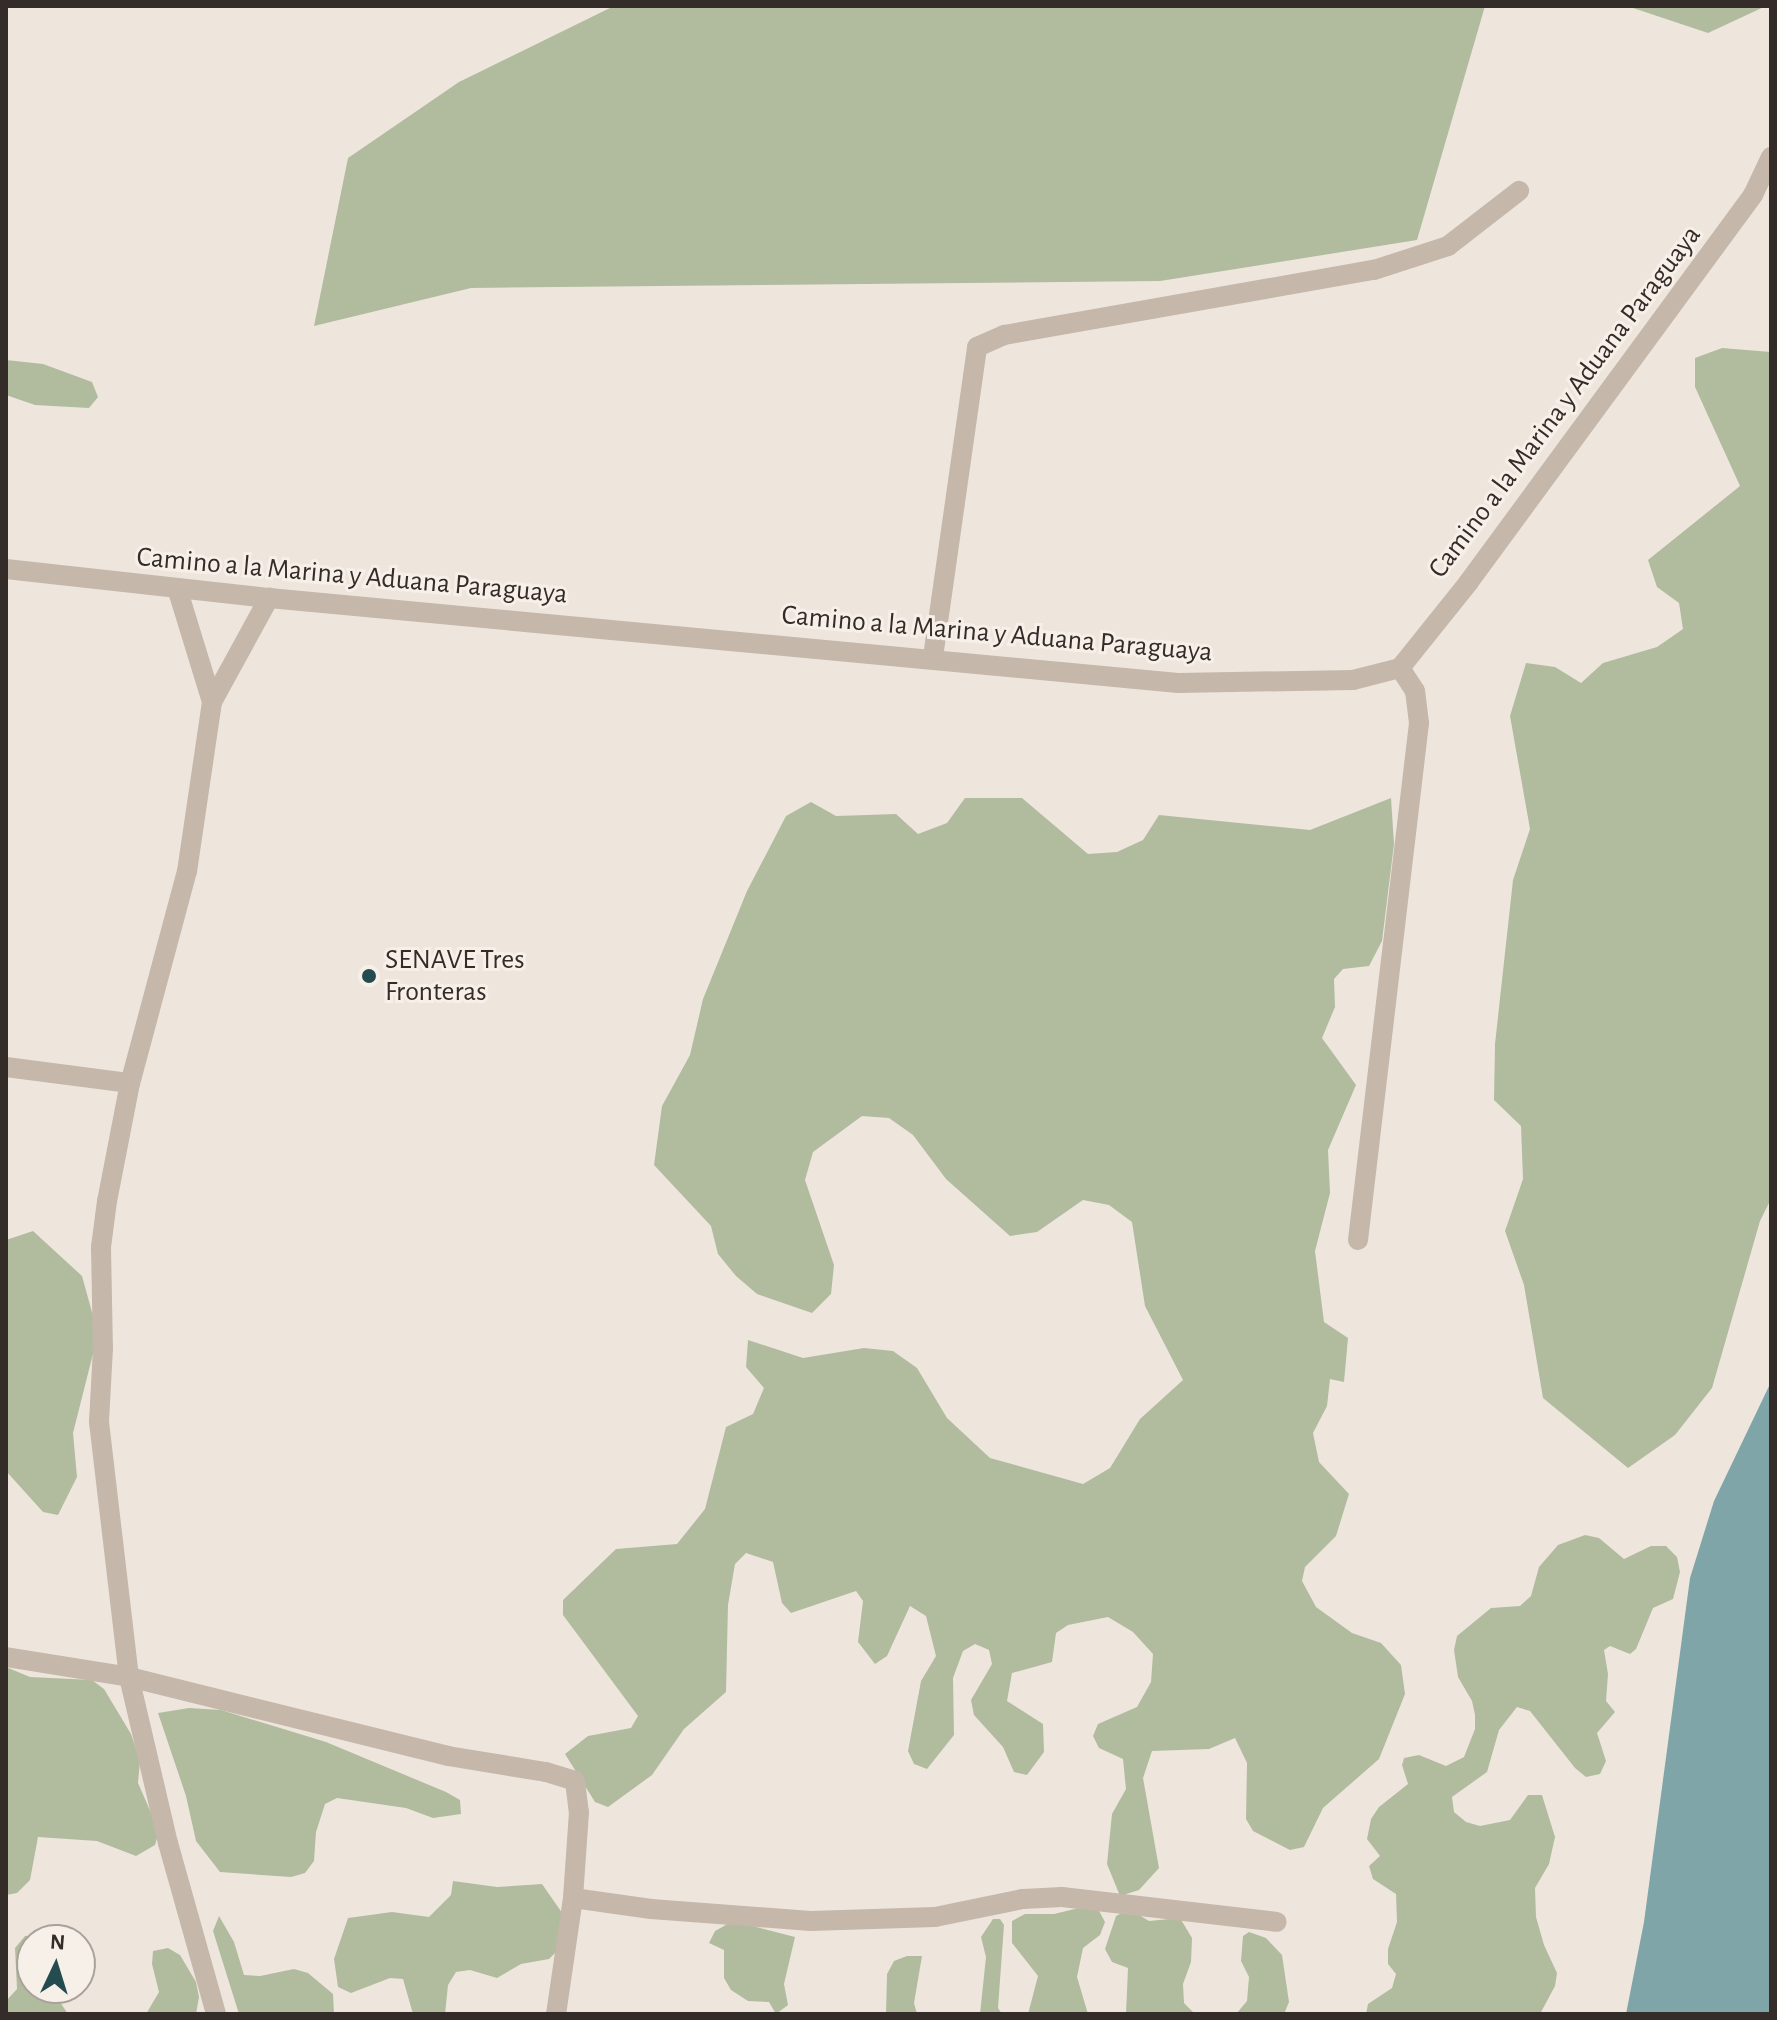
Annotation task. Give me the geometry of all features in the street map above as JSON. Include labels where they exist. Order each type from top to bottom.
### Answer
[{"type":"street","name":"Camino a la Marina y Aduana Paraguaya","points":[[6,569],[269,598],[933,657],[1178,683],[1353,680],[1400,668],[1468,583],[1753,195],[1771,157]]},
{"type":"street","points":[[933,657],[972,359],[977,347],[987,340],[1020,332],[1374,270],[1448,246],[1519,191]]},
{"type":"street","points":[[177,588],[212,702]]},
{"type":"street","points":[[216,2014],[168,1843],[129,1677],[99,1422],[103,1348],[101,1247],[130,1083],[187,871],[212,702],[269,598]]},
{"type":"street","points":[[1358,1240],[1419,723],[1415,691],[1400,668]]},
{"type":"street","points":[[6,1067],[130,1083]]},
{"type":"street","points":[[6,1657],[129,1677],[448,1756],[564,1775],[575,1781],[580,1793],[573,1898],[556,2014]]},
{"type":"street","points":[[573,1898],[651,1909],[811,1921],[935,1917],[1023,1899],[1062,1897],[1277,1922]]},
{"type":"green space","points":[[614,6],[1485,6],[1417,240],[1160,281],[471,288],[314,326],[348,158],[459,82]]},
{"type":"green space","points":[[1627,6],[1766,6],[1708,33]]},
{"type":"green space","points":[[1722,348],[1771,352],[1771,1199],[1760,1221],[1712,1388],[1675,1435],[1628,1468],[1543,1398],[1524,1285],[1505,1231],[1523,1179],[1521,1126],[1494,1100],[1495,1044],[1513,880],[1530,829],[1510,716],[1526,663],[1555,667],[1581,683],[1603,663],[1657,647],[1683,629],[1679,603],[1657,587],[1648,560],[1740,486],[1695,387],[1695,358]]},
{"type":"green space","points":[[6,360],[43,364],[92,382],[98,397],[89,408],[35,405],[6,395]]},
{"type":"green space","points":[[965,798],[1022,798],[1088,854],[1117,852],[1143,840],[1159,815],[1310,830],[1391,798],[1394,844],[1382,941],[1369,966],[1343,969],[1334,979],[1335,1007],[1322,1038],[1356,1085],[1328,1150],[1330,1193],[1315,1251],[1324,1322],[1348,1338],[1344,1382],[1330,1379],[1327,1406],[1313,1433],[1319,1462],[1349,1494],[1336,1536],[1305,1567],[1302,1581],[1316,1607],[1352,1633],[1381,1643],[1401,1665],[1405,1694],[1379,1759],[1323,1808],[1304,1847],[1290,1850],[1253,1831],[1246,1819],[1247,1763],[1235,1738],[1209,1749],[1152,1751],[1143,1778],[1159,1868],[1139,1890],[1120,1896],[1107,1864],[1112,1814],[1126,1789],[1123,1759],[1099,1748],[1093,1736],[1098,1724],[1137,1707],[1151,1682],[1153,1654],[1133,1632],[1108,1617],[1068,1625],[1056,1633],[1052,1662],[1012,1673],[1007,1701],[1043,1724],[1044,1752],[1027,1775],[1014,1772],[1003,1747],[974,1715],[971,1700],[992,1664],[989,1650],[975,1644],[963,1651],[953,1678],[954,1735],[927,1769],[914,1764],[908,1751],[921,1681],[936,1656],[926,1616],[910,1606],[887,1656],[875,1664],[858,1642],[863,1601],[856,1591],[791,1613],[782,1603],[773,1562],[746,1553],[735,1564],[728,1605],[726,1692],[684,1729],[652,1775],[608,1807],[595,1802],[565,1754],[588,1736],[631,1728],[638,1716],[563,1615],[563,1600],[616,1549],[677,1544],[705,1509],[726,1427],[753,1414],[764,1388],[746,1367],[748,1340],[803,1358],[864,1348],[893,1351],[917,1368],[947,1418],[990,1458],[1083,1484],[1110,1468],[1140,1419],[1183,1380],[1145,1306],[1132,1222],[1109,1205],[1083,1200],[1037,1232],[1010,1236],[946,1179],[913,1135],[889,1118],[862,1116],[813,1152],[805,1180],[834,1265],[831,1294],[812,1313],[757,1294],[736,1276],[718,1254],[711,1226],[654,1165],[662,1106],[690,1055],[703,999],[747,891],[786,816],[811,802],[836,816],[896,814],[918,834],[947,823]]},
{"type":"green space","points":[[33,1231],[82,1276],[98,1334],[73,1433],[77,1477],[58,1515],[43,1512],[6,1471],[6,1240]]},
{"type":"green space","points":[[1585,1535],[1599,1538],[1624,1559],[1651,1546],[1666,1546],[1677,1557],[1680,1572],[1673,1599],[1653,1608],[1636,1649],[1630,1654],[1610,1646],[1604,1650],[1608,1674],[1606,1701],[1615,1712],[1597,1733],[1606,1761],[1600,1774],[1586,1777],[1575,1768],[1530,1711],[1517,1707],[1499,1730],[1487,1772],[1452,1797],[1454,1812],[1466,1822],[1480,1826],[1510,1820],[1528,1795],[1542,1795],[1555,1837],[1549,1864],[1535,1888],[1536,1917],[1557,1973],[1555,1986],[1540,2014],[1366,2014],[1368,2004],[1392,1988],[1396,1974],[1388,1964],[1388,1949],[1397,1922],[1396,1894],[1373,1879],[1369,1866],[1380,1856],[1367,1839],[1371,1819],[1379,1807],[1408,1784],[1402,1765],[1404,1758],[1419,1755],[1446,1766],[1464,1757],[1475,1729],[1475,1715],[1472,1701],[1458,1677],[1454,1650],[1457,1636],[1491,1608],[1520,1606],[1531,1596],[1539,1567],[1558,1545]]},
{"type":"green space","points":[[6,1667],[30,1677],[92,1680],[104,1689],[131,1734],[140,1761],[138,1783],[159,1831],[155,1845],[136,1856],[97,1841],[38,1837],[30,1880],[17,1893],[6,1895]]},
{"type":"green space","points":[[189,1708],[221,1710],[326,1742],[446,1792],[460,1800],[461,1814],[433,1818],[406,1808],[337,1798],[325,1804],[316,1832],[314,1861],[305,1873],[291,1877],[220,1872],[196,1841],[186,1796],[158,1713]]},
{"type":"green space","points":[[453,1881],[497,1887],[542,1884],[567,1920],[559,1949],[549,1959],[521,1964],[497,1978],[470,1970],[456,1972],[448,1985],[445,2014],[413,2014],[403,1979],[390,1978],[351,1993],[338,1987],[334,1959],[348,1918],[392,1912],[429,1917],[451,1895]]},
{"type":"green space","points":[[1083,1907],[1098,1909],[1105,1922],[1100,1935],[1083,1948],[1077,1977],[1088,2014],[1028,2014],[1038,1976],[1012,1943],[1012,1921],[1025,1914],[1054,1914]]},
{"type":"green space","points":[[1129,1909],[1149,1921],[1180,1918],[1192,1938],[1191,1962],[1183,1984],[1184,2003],[1195,2014],[1126,2014],[1128,1968],[1112,1962],[1105,1949],[1116,1916]]},
{"type":"green space","points":[[219,1916],[234,1942],[244,1975],[260,1976],[294,1969],[308,1973],[333,1994],[334,2014],[239,2014],[213,1931]]},
{"type":"green space","points":[[993,1919],[1000,1919],[1004,1925],[998,2008],[1002,2014],[980,2014],[986,1957],[981,1937]]},
{"type":"green space","points":[[733,1921],[795,1937],[784,1984],[788,2005],[776,2014],[769,2002],[748,2001],[731,1990],[724,1978],[724,1950],[709,1943],[715,1931]]},
{"type":"green space","points":[[1249,1932],[1266,1938],[1282,1955],[1289,2002],[1284,2014],[1236,2014],[1247,2001],[1249,1977],[1241,1961],[1243,1936]]},
{"type":"green space","points":[[168,1948],[180,1955],[196,1982],[199,1997],[196,2014],[146,2014],[159,1992],[152,1964],[153,1951]]},
{"type":"green space","points":[[907,1956],[922,1956],[914,2003],[917,2014],[886,2014],[887,1974],[894,1961]]},
{"type":"green space","points":[[16,1990],[16,2004],[61,2004],[68,2014],[6,2014],[6,2001]]},
{"type":"water","points":[[1771,1382],[1771,2014],[1626,2014],[1644,1922],[1690,1578],[1714,1501]]},
{"type":"place","name":"SENAVE Tres Fronteras","points":[[369,976]]}]
